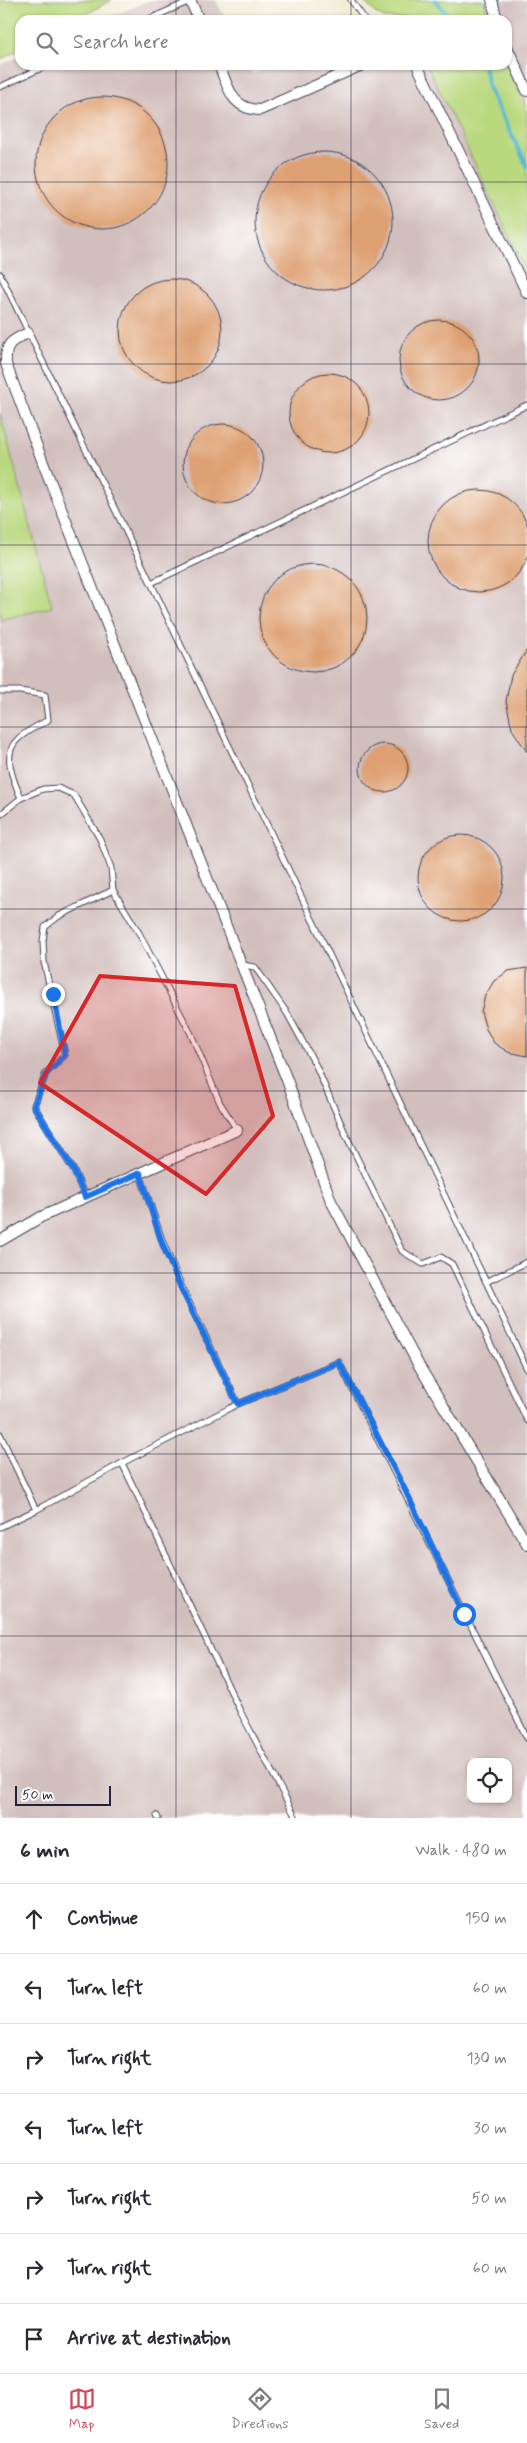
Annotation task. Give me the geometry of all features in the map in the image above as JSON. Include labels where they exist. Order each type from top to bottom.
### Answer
[{"type":"street","points":[[492,0],[496,15]]},
{"type":"street","points":[[190,1],[197,15]]},
{"type":"street","points":[[512,58],[527,91]]},
{"type":"street","points":[[221,70],[236,102],[247,109],[260,110],[351,70]]},
{"type":"street","points":[[419,70],[527,293]]},
{"type":"street","points":[[28,333],[13,340],[5,351],[6,364],[45,468],[241,965],[331,1201],[418,1364],[527,1544]]},
{"type":"street","points":[[0,1241],[41,1217],[237,1130]]},
{"type":"lane","points":[[352,0],[362,15]]},
{"type":"lane","points":[[158,15],[190,1]]},
{"type":"lane","points":[[0,87],[37,70]]},
{"type":"lane","points":[[0,274],[151,583],[526,1367]]},
{"type":"lane","points":[[151,583],[527,405]]},
{"type":"lane","points":[[0,691],[20,691],[44,695],[47,708],[48,720],[16,740],[10,757],[9,768],[21,798]]},
{"type":"lane","points":[[0,815],[21,798],[43,788],[58,788],[74,795],[100,839],[111,868],[113,890],[139,933],[191,1034],[220,1103],[237,1130]]},
{"type":"lane","points":[[85,1197],[74,1171],[34,1106],[46,1074],[65,1055],[44,962],[43,940],[45,927],[59,916],[90,903],[113,890]]},
{"type":"lane","points":[[241,965],[255,967],[287,1014],[308,1051],[402,1251],[424,1264],[441,1256],[452,1264],[527,1420]]},
{"type":"lane","points":[[140,1173],[162,1243],[238,1404]]},
{"type":"lane","points":[[486,1282],[527,1262]]},
{"type":"lane","points":[[0,1527],[238,1404],[339,1362],[527,1738]]},
{"type":"lane","points":[[0,1434],[36,1510]]},
{"type":"lane","points":[[122,1463],[240,1711],[296,1818]]},
{"type":"highlighted area","points":[[100,976],[235,986],[273,1116],[206,1194],[40,1083]]},
{"type":"shaded area","points":[[150,0],[216,0],[224,15],[116,15]]},
{"type":"shaded area","points":[[433,0],[527,0],[527,196],[466,70],[512,70],[512,15],[440,15]]},
{"type":"shaded area","points":[[15,58],[15,70],[251,70],[253,74],[262,70],[439,70],[527,250],[527,1818],[0,1818],[0,65]]},
{"type":"green space","points":[[0,0],[112,0],[84,15],[15,15],[15,52],[0,60]]},
{"type":"green space","points":[[363,0],[484,0],[488,15],[379,15]]},
{"type":"green space","points":[[429,70],[509,70],[527,108],[527,272]]},
{"type":"green space","points":[[0,413],[52,607],[0,620]]},
{"type":"building","points":[[102,97],[115,98],[127,102],[149,116],[163,138],[167,150],[167,176],[163,188],[149,210],[127,224],[115,228],[102,229],[89,228],[77,224],[55,210],[41,188],[37,176],[36,163],[37,150],[41,138],[55,116],[77,102],[89,98]]},
{"type":"building","points":[[324,152],[350,157],[373,172],[388,195],[393,221],[388,247],[373,270],[350,285],[324,290],[298,285],[275,270],[260,247],[255,221],[260,195],[275,172],[298,157]]},
{"type":"building","points":[[171,279],[191,283],[207,294],[218,310],[222,330],[218,350],[207,366],[191,377],[171,381],[151,377],[135,366],[124,350],[120,330],[124,310],[135,294],[151,283]]},
{"type":"building","points":[[439,320],[454,323],[467,332],[476,345],[479,360],[476,375],[467,388],[454,397],[439,400],[424,397],[411,388],[402,375],[399,360],[402,345],[411,332],[424,323]]},
{"type":"building","points":[[329,373],[344,376],[357,385],[366,398],[369,413],[366,428],[357,441],[344,450],[329,453],[314,450],[301,441],[292,428],[289,413],[292,398],[301,385],[314,376]]},
{"type":"building","points":[[215,424],[231,424],[252,435],[263,456],[263,472],[252,493],[231,504],[215,504],[201,498],[189,486],[183,472],[183,456],[189,442],[201,430]]},
{"type":"building","points":[[479,490],[498,494],[515,505],[528,528],[528,554],[526,560],[515,577],[498,588],[479,592],[460,588],[443,577],[432,560],[428,541],[432,522],[443,505],[460,494]]},
{"type":"building","points":[[313,564],[334,568],[351,580],[363,597],[367,618],[363,639],[351,656],[334,668],[313,672],[292,668],[275,656],[263,639],[259,618],[263,597],[275,580],[292,568]]},
{"type":"building","points":[[527,650],[527,752],[512,729],[506,701],[511,675]]},
{"type":"building","points":[[384,744],[393,746],[401,751],[406,759],[408,768],[406,777],[401,785],[393,790],[384,792],[375,790],[367,785],[362,777],[360,768],[362,759],[367,751],[375,746]]},
{"type":"building","points":[[461,835],[478,838],[492,847],[501,861],[504,878],[501,895],[492,909],[478,918],[461,921],[444,918],[430,909],[421,895],[418,878],[421,861],[430,847],[444,838]]},
{"type":"building","points":[[527,968],[527,1056],[508,1052],[494,1043],[486,1029],[481,1012],[485,996],[494,981],[508,971]]},
{"type":"waterway","points":[[435,0],[448,15]]},
{"type":"waterway","points":[[485,70],[488,87],[527,166]]},
{"type":"route","points":[[53,994],[65,1055],[46,1074],[34,1106],[74,1171],[85,1197],[140,1173],[162,1243],[182,1290],[238,1404],[339,1362],[406,1492],[464,1614]]}]
